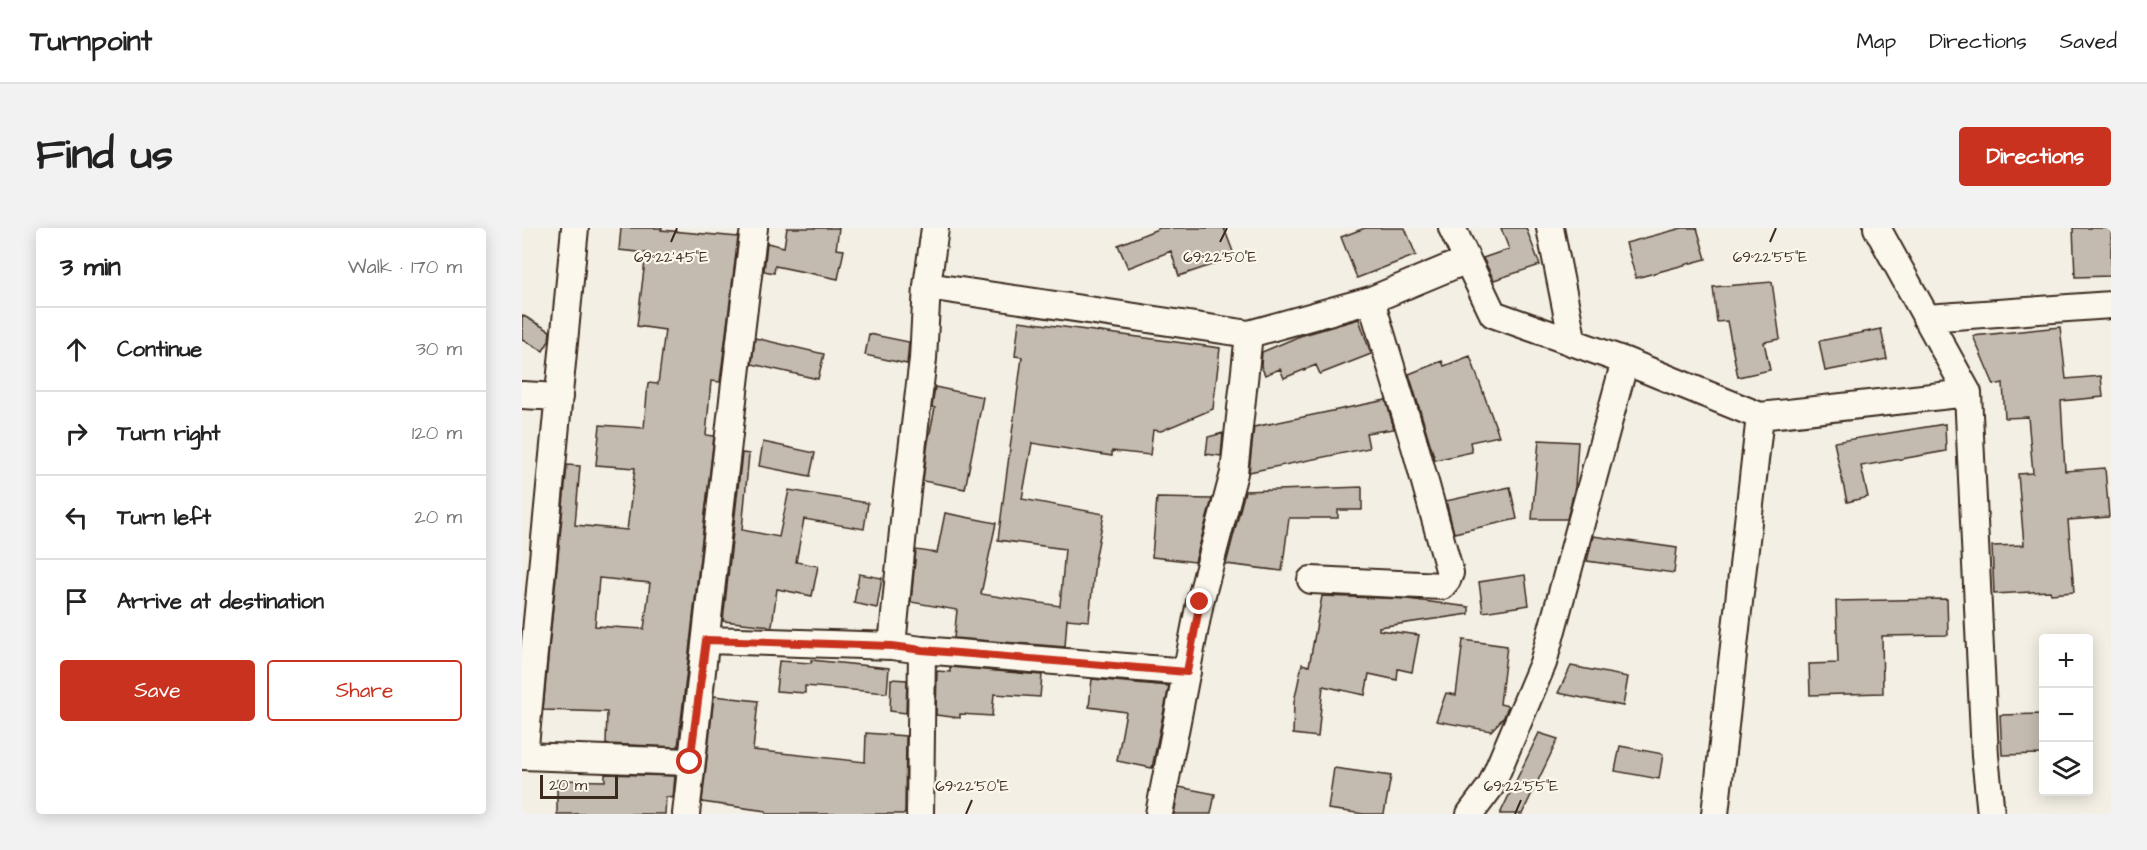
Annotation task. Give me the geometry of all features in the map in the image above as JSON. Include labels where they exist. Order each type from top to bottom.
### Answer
[{"type":"street","points":[[575,228],[523,756],[690,762]]},
{"type":"street","points":[[686,814],[690,762],[754,228]]},
{"type":"street","points":[[892,646],[923,359],[927,286],[934,228]]},
{"type":"street","points":[[1452,228],[1493,314],[1625,361],[1761,416],[1968,393]]},
{"type":"street","points":[[1550,228],[1573,343]]},
{"type":"street","points":[[1877,228],[1968,393],[1985,756],[1990,814]]},
{"type":"street","points":[[927,286],[1249,334],[1371,300],[1467,260]]},
{"type":"street","points":[[1311,580],[1442,586],[1450,573],[1371,300]]},
{"type":"street","points":[[1926,318],[2111,305]]},
{"type":"street","points":[[1159,814],[1200,602],[1234,473],[1249,334]]},
{"type":"street","points":[[1470,814],[1491,786],[1543,663],[1625,361]]},
{"type":"street","points":[[522,395],[559,397]]},
{"type":"street","points":[[1715,814],[1761,416]]},
{"type":"street","points":[[706,640],[892,646],[1187,672]]},
{"type":"street","points":[[920,814],[922,650]]},
{"type":"building","points":[[621,228],[662,228],[661,230],[738,237],[720,382],[711,381],[706,435],[714,436],[678,747],[606,744],[607,712],[543,710],[567,465],[580,466],[575,525],[627,530],[635,468],[596,465],[600,425],[644,428],[648,383],[658,384],[665,330],[637,326],[646,253],[619,250]],"holes":[[[599,578],[650,583],[644,629],[595,626]]]},
{"type":"building","points":[[787,228],[839,228],[836,249],[844,250],[838,279],[775,266],[774,273],[764,271],[767,243],[784,247]]},
{"type":"building","points":[[1160,228],[1224,228],[1235,257],[1179,276],[1171,251],[1128,268],[1118,245]]},
{"type":"building","points":[[1365,228],[1405,228],[1416,255],[1357,278],[1341,237]]},
{"type":"building","points":[[1501,228],[1526,228],[1540,265],[1494,280],[1483,258],[1509,249]]},
{"type":"building","points":[[1682,228],[1697,228],[1706,259],[1636,278],[1626,243]]},
{"type":"building","points":[[2073,228],[2111,228],[2111,276],[2075,277]]},
{"type":"building","points":[[1772,282],[1780,339],[1764,342],[1770,370],[1738,377],[1727,321],[1717,322],[1713,287]]},
{"type":"building","points":[[522,315],[550,331],[549,341],[543,351],[522,339]]},
{"type":"building","points":[[1359,319],[1371,354],[1320,374],[1316,365],[1284,378],[1280,369],[1265,375],[1261,366],[1262,352],[1300,336]]},
{"type":"building","points":[[1019,321],[1220,348],[1213,409],[1161,431],[1153,430],[1150,455],[1112,451],[1112,456],[1032,443],[1022,499],[1104,514],[1095,561],[1089,621],[1067,619],[1065,647],[954,638],[957,610],[911,602],[916,550],[937,553],[945,513],[996,523],[981,594],[1060,606],[1065,549],[998,540],[1022,357],[1015,356]]},
{"type":"building","points":[[2060,327],[2066,379],[2101,376],[2103,397],[2061,401],[2065,471],[2105,468],[2109,517],[2068,520],[2074,592],[1994,594],[1992,546],[2024,545],[2018,474],[2033,473],[2028,417],[2005,418],[2003,383],[1994,385],[1973,336]]},
{"type":"building","points":[[1881,329],[1887,359],[1825,371],[1819,341]]},
{"type":"building","points":[[869,334],[909,342],[907,364],[865,355]]},
{"type":"building","points":[[755,338],[824,354],[818,379],[752,364]]},
{"type":"building","points":[[1470,356],[1499,436],[1470,442],[1472,452],[1435,460],[1409,374],[1442,361],[1444,366]]},
{"type":"building","points":[[935,387],[983,397],[965,489],[923,481],[935,408],[932,407]]},
{"type":"building","points":[[1386,400],[1394,429],[1366,433],[1369,448],[1249,472],[1254,427]]},
{"type":"building","points":[[1945,424],[1946,451],[1861,466],[1868,497],[1847,502],[1834,442]]},
{"type":"building","points":[[1223,433],[1221,456],[1206,454],[1208,437]]},
{"type":"building","points":[[1539,440],[1578,442],[1575,487],[1567,519],[1532,519]]},
{"type":"building","points":[[763,442],[815,453],[810,476],[759,466]]},
{"type":"building","points":[[742,453],[749,454],[742,530],[779,537],[789,490],[868,503],[864,529],[804,519],[796,562],[818,566],[812,596],[777,589],[772,626],[723,621]]},
{"type":"building","points":[[1362,487],[1362,510],[1338,510],[1338,518],[1289,518],[1282,571],[1226,564],[1245,491]]},
{"type":"building","points":[[1510,487],[1517,519],[1454,533],[1446,501]]},
{"type":"building","points":[[1157,498],[1212,499],[1195,562],[1152,557]]},
{"type":"building","points":[[1593,536],[1677,548],[1674,573],[1587,561]]},
{"type":"building","points":[[859,574],[882,578],[877,608],[854,603]]},
{"type":"building","points":[[1525,575],[1529,605],[1483,612],[1479,582]]},
{"type":"building","points":[[1322,596],[1407,599],[1469,607],[1469,614],[1379,627],[1379,630],[1419,635],[1412,672],[1398,669],[1397,680],[1369,674],[1365,695],[1323,686],[1318,737],[1293,734],[1294,702],[1302,664],[1309,666]]},
{"type":"building","points":[[1947,599],[1948,635],[1882,636],[1883,693],[1810,695],[1809,664],[1838,663],[1836,601]]},
{"type":"building","points":[[1463,640],[1507,646],[1500,704],[1508,706],[1504,717],[1491,731],[1436,721],[1446,693],[1456,695]]},
{"type":"building","points":[[811,660],[889,668],[887,693],[805,686],[805,693],[776,691],[779,661],[811,663]]},
{"type":"building","points":[[1571,666],[1628,677],[1623,706],[1558,693]]},
{"type":"building","points":[[950,667],[1042,675],[1040,697],[994,694],[992,716],[960,714],[960,718],[936,715],[937,671],[950,672]]},
{"type":"building","points":[[891,679],[907,680],[906,713],[890,711]]},
{"type":"building","points":[[1092,679],[1169,686],[1152,768],[1117,761],[1126,712],[1089,707]]},
{"type":"building","points":[[714,696],[758,701],[753,750],[865,762],[866,733],[906,736],[905,814],[766,814],[766,811],[702,802]]},
{"type":"building","points":[[2039,714],[2039,754],[2002,755],[2000,715]]},
{"type":"building","points":[[1539,733],[1558,739],[1522,814],[1500,814]]},
{"type":"building","points":[[1620,746],[1663,754],[1659,779],[1615,771]]},
{"type":"building","points":[[1334,768],[1391,776],[1384,814],[1328,809]]},
{"type":"building","points":[[605,774],[675,776],[673,798],[666,797],[665,814],[557,814],[557,780],[605,781]]},
{"type":"building","points":[[1179,787],[1215,794],[1211,814],[1174,814]]},
{"type":"route","points":[[690,762],[706,640],[892,646],[1187,672],[1200,602]]}]
